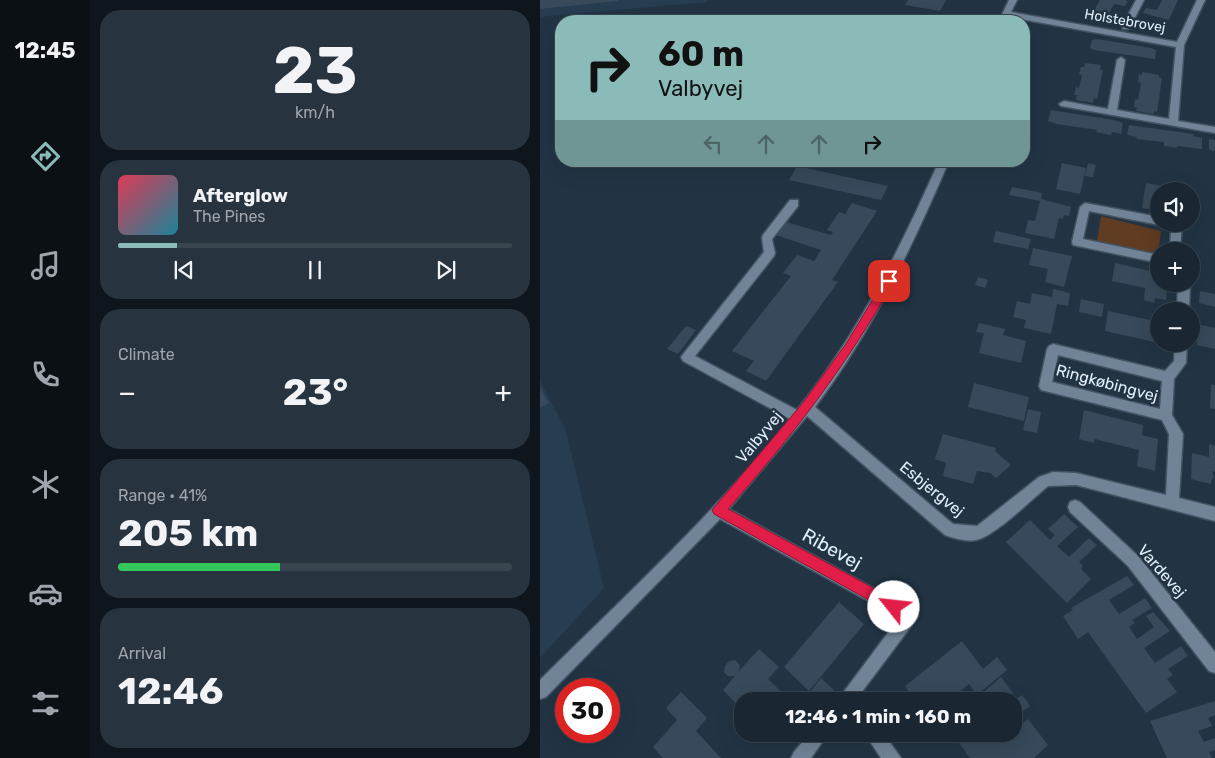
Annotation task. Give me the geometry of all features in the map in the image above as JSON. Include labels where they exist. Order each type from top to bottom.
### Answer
[{"type":"street","points":[[1006,15],[1013,0]]},
{"type":"street","name":"Holstebrovej","points":[[1126,27],[1140,0]]},
{"type":"street","name":"Holstebrovej","points":[[1173,123],[1180,45],[1201,0]]},
{"type":"street","name":"Holstebrovej","points":[[1030,22],[1180,45]]},
{"type":"street","points":[[1112,112],[1121,60]]},
{"type":"street","points":[[1064,104],[1215,130]]},
{"type":"street","name":"Valbyvej","points":[[540,691],[718,510],[803,412],[850,347],[882,295],[941,167]]},
{"type":"street","name":"Esbjergvej","points":[[794,203],[767,238],[770,253],[687,357],[803,412],[950,530],[962,533],[980,532],[1036,486],[1053,478],[1076,479],[1215,514]]},
{"type":"street","points":[[1150,219],[1085,207],[1077,242],[1150,257]]},
{"type":"street","name":"Ringkøbingvej","points":[[1166,416],[1045,386],[1052,349],[1168,377]]},
{"type":"street","name":"Ringkøbingvej","points":[[1172,504],[1176,434],[1166,416],[1168,377],[1180,363],[1181,352]]},
{"type":"street","name":"Vardevej","points":[[1075,507],[1133,561],[1215,665]]},
{"type":"street","name":"Ribevej","points":[[718,510],[910,616],[854,692]]},
{"type":"street","points":[[800,758],[813,742]]},
{"type":"street","points":[[879,742],[892,758]]},
{"type":"shaded area","points":[[540,0],[707,0],[707,2],[540,17]]},
{"type":"shaded area","points":[[1101,216],[1150,228],[1150,232],[1161,232],[1160,242],[1150,242],[1150,252],[1097,241]]},
{"type":"shaded area","points":[[540,381],[565,428],[604,588],[540,658]]},
{"type":"building","points":[[540,0],[618,0],[618,1],[540,9]]},
{"type":"building","points":[[908,0],[946,0],[940,11],[905,5]]},
{"type":"building","points":[[1100,0],[1128,1],[1125,6],[1114,4],[1109,13],[1120,16],[1116,22],[1091,15]]},
{"type":"building","points":[[1162,0],[1178,0],[1169,20],[1143,13],[1146,8],[1157,10]]},
{"type":"building","points":[[1097,39],[1151,48],[1156,50],[1155,59],[1090,48],[1092,40]]},
{"type":"building","points":[[1085,63],[1101,65],[1100,70],[1103,70],[1097,99],[1094,98],[1093,103],[1076,100],[1077,95],[1074,95],[1076,87],[1079,88],[1082,75],[1079,74],[1081,67],[1084,67]]},
{"type":"building","points":[[1142,72],[1159,75],[1159,78],[1162,78],[1157,112],[1154,111],[1154,114],[1136,111],[1137,108],[1134,107],[1135,99],[1138,100],[1141,83],[1138,82],[1139,74],[1142,75]]},
{"type":"building","points":[[1051,110],[1123,123],[1121,134],[1112,132],[1111,135],[1096,132],[1097,130],[1048,121]]},
{"type":"building","points":[[1129,125],[1194,134],[1193,136],[1202,138],[1202,149],[1177,146],[1177,148],[1164,146],[1164,142],[1136,139],[1137,137],[1127,135]]},
{"type":"building","points":[[1209,139],[1215,140],[1215,151],[1209,150]]},
{"type":"building","points":[[1062,163],[1086,168],[1080,194],[1056,189]]},
{"type":"building","points":[[1088,163],[1096,165],[1093,177],[1085,176]]},
{"type":"building","points":[[796,167],[802,167],[888,186],[881,200],[789,180]]},
{"type":"building","points":[[1146,183],[1150,184],[1150,209],[1142,208]]},
{"type":"building","points":[[1012,187],[1042,193],[1041,199],[1071,207],[1069,216],[1064,215],[1063,219],[1059,218],[1054,239],[1025,233],[1028,220],[1035,221],[1040,201],[1009,195]]},
{"type":"building","points":[[852,203],[877,211],[832,280],[838,282],[766,381],[746,371],[754,361],[732,351],[791,276],[783,273],[797,255],[814,261],[821,250],[776,235],[786,222],[831,235],[833,232],[827,230],[839,212],[845,214]]},
{"type":"building","points":[[996,231],[1031,239],[1028,249],[993,242]]},
{"type":"building","points":[[1033,248],[1072,256],[1064,287],[1045,282],[1048,269],[1029,265]]},
{"type":"building","points":[[1115,263],[1150,271],[1150,292],[1167,292],[1166,300],[1155,298],[1154,302],[1151,302],[1144,300],[1145,288],[1112,281]]},
{"type":"building","points":[[978,277],[988,280],[985,288],[975,285]]},
{"type":"building","points":[[1053,289],[1070,293],[1068,306],[1057,304],[1051,334],[1024,328],[1026,320],[1013,317],[1017,301],[1030,304],[1032,293],[1052,297]]},
{"type":"building","points":[[1200,291],[1215,294],[1215,307],[1199,302]]},
{"type":"building","points":[[1081,299],[1104,304],[1102,317],[1079,312]]},
{"type":"building","points":[[1108,311],[1150,320],[1150,341],[1105,331]]},
{"type":"building","points":[[979,323],[1005,329],[1003,335],[1026,341],[1021,363],[979,353],[984,333],[976,332]]},
{"type":"building","points":[[1200,324],[1215,328],[1215,349],[1200,346]]},
{"type":"building","points":[[686,326],[696,330],[678,354],[667,349]]},
{"type":"building","points":[[974,383],[1029,397],[1024,421],[968,407]]},
{"type":"building","points":[[1211,384],[1215,385],[1215,409],[1210,408]]},
{"type":"building","points":[[540,387],[549,403],[540,408]]},
{"type":"building","points":[[1028,409],[1041,412],[1037,433],[1023,430]]},
{"type":"building","points":[[1084,410],[1143,425],[1142,435],[1158,439],[1155,471],[1137,466],[1139,450],[1095,439],[1094,443],[1079,439]]},
{"type":"building","points":[[943,434],[996,448],[995,451],[1011,465],[996,478],[990,473],[977,471],[973,484],[943,476],[946,463],[935,459]]},
{"type":"building","points":[[1209,444],[1215,446],[1215,472],[1212,471],[1214,479],[1212,478],[1211,484],[1191,479],[1192,453],[1209,457]]},
{"type":"building","points":[[1064,514],[1078,527],[1057,546],[1069,557],[1089,538],[1097,545],[1079,562],[1083,566],[1081,569],[1091,579],[1067,603],[1006,542],[1030,520],[1050,540],[1055,535],[1048,529]]},
{"type":"building","points":[[1127,576],[1134,585],[1109,600],[1119,614],[1145,598],[1152,608],[1132,620],[1135,623],[1129,627],[1137,639],[1154,627],[1146,616],[1153,612],[1170,631],[1144,648],[1155,663],[1181,646],[1188,656],[1168,669],[1173,675],[1167,679],[1177,692],[1146,713],[1088,632],[1078,639],[1063,616],[1073,610],[1071,608]]},
{"type":"building","points":[[839,602],[864,624],[809,691],[784,667]]},
{"type":"building","points":[[962,641],[983,669],[997,657],[1007,670],[981,692],[975,692],[969,684],[959,692],[909,692],[905,686]]},
{"type":"building","points":[[759,649],[779,667],[768,679],[782,692],[734,692],[734,702],[723,690],[735,676],[728,676],[724,672],[725,666],[729,661],[735,660],[740,665],[738,672]]},
{"type":"building","points":[[1001,677],[1012,692],[984,692]]},
{"type":"building","points":[[821,678],[834,690],[832,692],[810,692]]},
{"type":"building","points":[[681,692],[707,718],[696,731],[721,758],[663,758],[653,747],[677,720],[666,708]]},
{"type":"building","points":[[1022,695],[1030,706],[1023,711],[1022,709]]},
{"type":"building","points":[[1215,701],[1215,715],[1208,718],[1212,726],[1198,731],[1204,742],[1215,738],[1215,750],[1209,752],[1212,758],[1167,758],[1150,721]]},
{"type":"building","points":[[1028,719],[1048,745],[1034,758],[970,758],[958,742],[1022,742],[1022,724]]},
{"type":"route","points":[[889,281],[850,347],[807,408],[772,451],[718,510],[894,607]]}]
